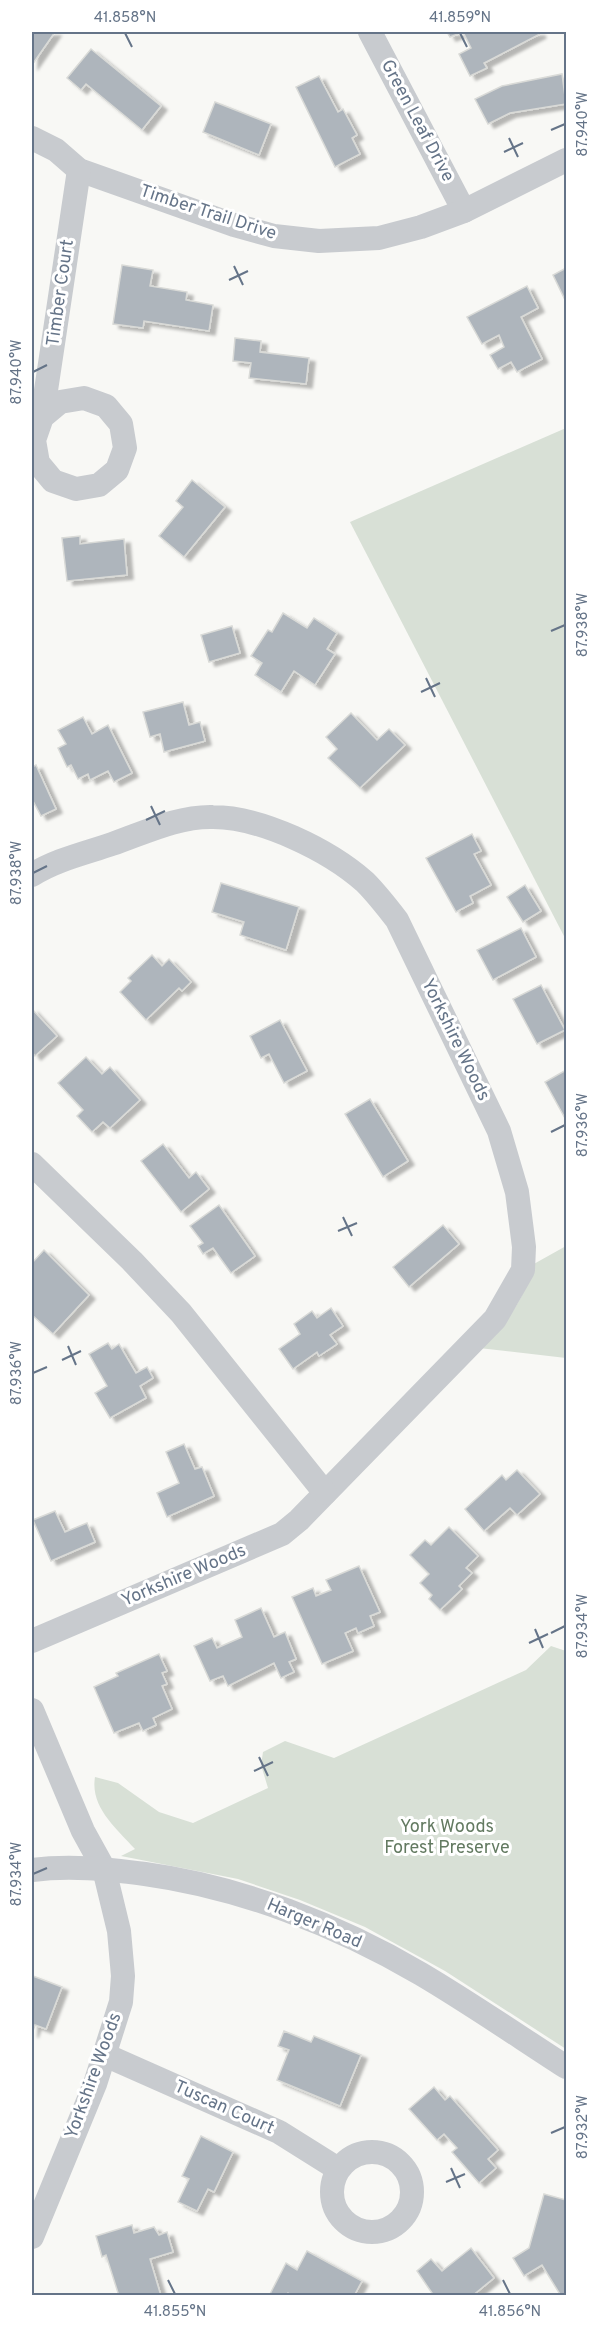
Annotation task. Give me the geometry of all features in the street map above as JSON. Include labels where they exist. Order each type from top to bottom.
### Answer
[{"type":"street","name":"Green Leaf Drive","points":[[370,32],[464,211]]},
{"type":"street","name":"Timber Trail Drive","points":[[32,138],[56,150],[79,170],[234,225],[274,236],[296,239],[353,240],[421,228],[464,211],[567,160]]},
{"type":"street","name":"Timber Court","points":[[42,417],[79,170]]},
{"type":"street","name":"Yorkshire Woods","points":[[32,875],[72,858],[166,825],[211,816],[259,823],[288,834],[342,865],[379,896],[397,920],[499,1131],[517,1192],[524,1247],[523,1270],[495,1319],[282,1534],[32,1641]]},
{"type":"street","points":[[32,1164],[182,1313],[325,1493]]},
{"type":"street","name":"Yorkshire Woods","points":[[32,1710],[83,1831],[104,1869],[119,1931],[123,1976],[121,2002],[105,2055],[32,2237]]},
{"type":"street","name":"Harger Road","points":[[32,1870],[70,1866],[104,1869],[165,1877],[237,1893],[341,1933],[421,1974],[567,2067]]},
{"type":"street","name":"Tuscan Court","points":[[105,2055],[279,2132],[338,2169]]},
{"type":"green space","points":[[566,428],[566,940],[350,522]]},
{"type":"green space","points":[[566,1246],[566,1358],[479,1348],[513,1311],[525,1289],[532,1265]]},
{"type":"green space","name":"York Woods Forest Preserve","points":[[551,1646],[566,1651],[566,2049],[445,1971],[365,1927],[300,1900],[238,1879],[121,1856],[135,1849],[106,1816],[96,1798],[95,1777],[118,1783],[159,1812],[193,1823],[268,1788],[261,1765],[263,1752],[285,1741],[334,1758],[526,1670]]},
{"type":"building","points":[[32,32],[55,32],[32,65]]},
{"type":"building","points":[[447,32],[463,32],[450,37]]},
{"type":"building","points":[[463,32],[539,32],[540,34],[484,63],[487,68],[470,76],[459,54],[471,48]]},
{"type":"building","points":[[91,49],[161,106],[142,130],[86,84],[81,90],[67,78]]},
{"type":"building","points":[[562,74],[566,104],[510,113],[488,124],[475,99],[502,86]]},
{"type":"building","points":[[319,76],[338,112],[343,109],[357,135],[352,138],[360,154],[335,167],[296,87]]},
{"type":"building","points":[[215,102],[271,124],[259,155],[203,132]]},
{"type":"building","points":[[122,265],[153,270],[150,286],[187,292],[186,300],[213,305],[209,331],[144,321],[143,328],[113,324]]},
{"type":"building","points":[[566,268],[566,302],[553,275]]},
{"type":"building","points":[[527,286],[538,308],[521,317],[542,359],[517,372],[511,362],[498,369],[490,355],[504,347],[499,335],[482,344],[467,317]]},
{"type":"building","points":[[235,338],[261,341],[260,352],[309,358],[306,384],[249,378],[251,363],[233,361]]},
{"type":"building","points":[[192,480],[225,507],[184,557],[159,536],[183,507],[176,501]]},
{"type":"building","points":[[80,536],[80,544],[124,539],[127,575],[67,581],[62,538]]},
{"type":"building","points":[[283,613],[307,628],[314,618],[337,633],[327,649],[335,654],[315,685],[294,671],[281,692],[255,675],[262,663],[251,656],[268,630],[272,632]]},
{"type":"building","points":[[232,626],[240,653],[209,662],[201,635]]},
{"type":"building","points":[[183,702],[189,725],[200,722],[205,741],[164,752],[160,734],[150,737],[143,712]]},
{"type":"building","points":[[351,713],[377,740],[389,729],[405,745],[360,788],[328,758],[337,749],[326,737]]},
{"type":"building","points":[[83,717],[92,734],[108,725],[132,773],[114,782],[108,771],[90,780],[88,774],[78,779],[71,765],[67,767],[58,748],[66,744],[58,730]]},
{"type":"building","points":[[36,765],[56,809],[41,816],[32,799],[32,767]]},
{"type":"building","points":[[472,834],[481,851],[474,854],[491,885],[470,896],[473,903],[456,912],[426,858]]},
{"type":"building","points":[[221,883],[299,907],[286,950],[240,935],[244,922],[212,912]]},
{"type":"building","points":[[525,885],[541,911],[523,922],[507,897]]},
{"type":"building","points":[[521,928],[536,957],[493,980],[477,950]]},
{"type":"building","points":[[152,955],[162,966],[169,959],[191,982],[182,991],[179,988],[146,1020],[120,992],[131,981],[128,978]]},
{"type":"building","points":[[541,985],[565,1030],[537,1044],[513,999]]},
{"type":"building","points":[[32,1009],[57,1036],[35,1056],[32,1052]]},
{"type":"building","points":[[280,1020],[307,1071],[284,1083],[269,1054],[261,1058],[250,1036]]},
{"type":"building","points":[[86,1057],[102,1074],[110,1067],[140,1100],[110,1128],[103,1122],[92,1132],[77,1116],[83,1110],[58,1083]]},
{"type":"building","points":[[566,1070],[566,1120],[545,1082]]},
{"type":"building","points":[[370,1099],[408,1161],[383,1177],[345,1114]]},
{"type":"building","points":[[163,1144],[189,1178],[196,1172],[209,1189],[181,1212],[141,1161]]},
{"type":"building","points":[[219,1205],[255,1256],[231,1273],[213,1248],[203,1254],[198,1246],[203,1243],[190,1226]]},
{"type":"building","points":[[443,1225],[459,1244],[409,1287],[393,1267]]},
{"type":"building","points":[[44,1250],[89,1295],[53,1334],[32,1315],[32,1263]]},
{"type":"building","points":[[331,1308],[343,1326],[330,1335],[337,1344],[319,1356],[317,1352],[293,1369],[279,1349],[300,1334],[294,1324],[312,1311],[317,1318]]},
{"type":"building","points":[[108,1343],[112,1349],[119,1344],[136,1373],[147,1367],[153,1378],[140,1386],[146,1398],[110,1418],[95,1393],[107,1386],[89,1354]]},
{"type":"building","points":[[184,1444],[195,1469],[202,1467],[214,1496],[167,1517],[157,1493],[179,1483],[166,1452]]},
{"type":"building","points":[[517,1470],[540,1494],[517,1515],[510,1508],[484,1531],[465,1509],[502,1475],[506,1480]]},
{"type":"building","points":[[55,1511],[65,1532],[87,1523],[95,1542],[51,1561],[33,1520]]},
{"type":"building","points":[[449,1527],[478,1556],[466,1568],[472,1573],[459,1586],[462,1589],[440,1610],[429,1599],[432,1595],[420,1583],[429,1574],[410,1555],[425,1540],[431,1545]]},
{"type":"building","points":[[359,1566],[380,1612],[370,1616],[374,1626],[358,1633],[356,1628],[345,1633],[353,1651],[322,1664],[292,1597],[313,1588],[316,1596],[331,1590],[326,1580]]},
{"type":"building","points":[[261,1608],[274,1637],[285,1632],[296,1659],[289,1662],[294,1672],[281,1678],[274,1663],[228,1686],[223,1676],[210,1681],[194,1646],[212,1638],[217,1648],[242,1637],[235,1620]]},
{"type":"building","points":[[159,1654],[167,1671],[162,1673],[167,1684],[162,1686],[172,1709],[153,1718],[156,1725],[143,1731],[139,1723],[114,1733],[94,1687],[118,1676],[116,1673]]},
{"type":"building","points":[[33,1976],[62,1987],[46,2029],[35,2025],[32,2034],[32,1980]]},
{"type":"building","points":[[284,2031],[311,2042],[314,2036],[361,2055],[340,2106],[277,2080],[289,2050],[278,2046]]},
{"type":"building","points":[[434,2087],[445,2100],[450,2096],[498,2150],[488,2159],[496,2168],[479,2183],[452,2152],[457,2148],[444,2134],[437,2140],[409,2109]]},
{"type":"building","points":[[201,2136],[233,2152],[214,2192],[208,2189],[197,2211],[178,2202],[189,2179],[182,2176]]},
{"type":"building","points":[[544,2194],[566,2200],[566,2294],[564,2296],[561,2296],[542,2265],[524,2276],[513,2258],[529,2248]]},
{"type":"building","points":[[132,2225],[134,2233],[154,2227],[159,2235],[167,2232],[173,2252],[150,2259],[161,2296],[119,2296],[106,2255],[102,2257],[96,2236]]},
{"type":"building","points":[[471,2248],[494,2278],[472,2296],[434,2296],[417,2271],[431,2259],[442,2271]]},
{"type":"building","points":[[307,2251],[362,2281],[354,2296],[292,2296],[288,2293],[286,2296],[269,2296],[286,2263],[297,2270]]}]
